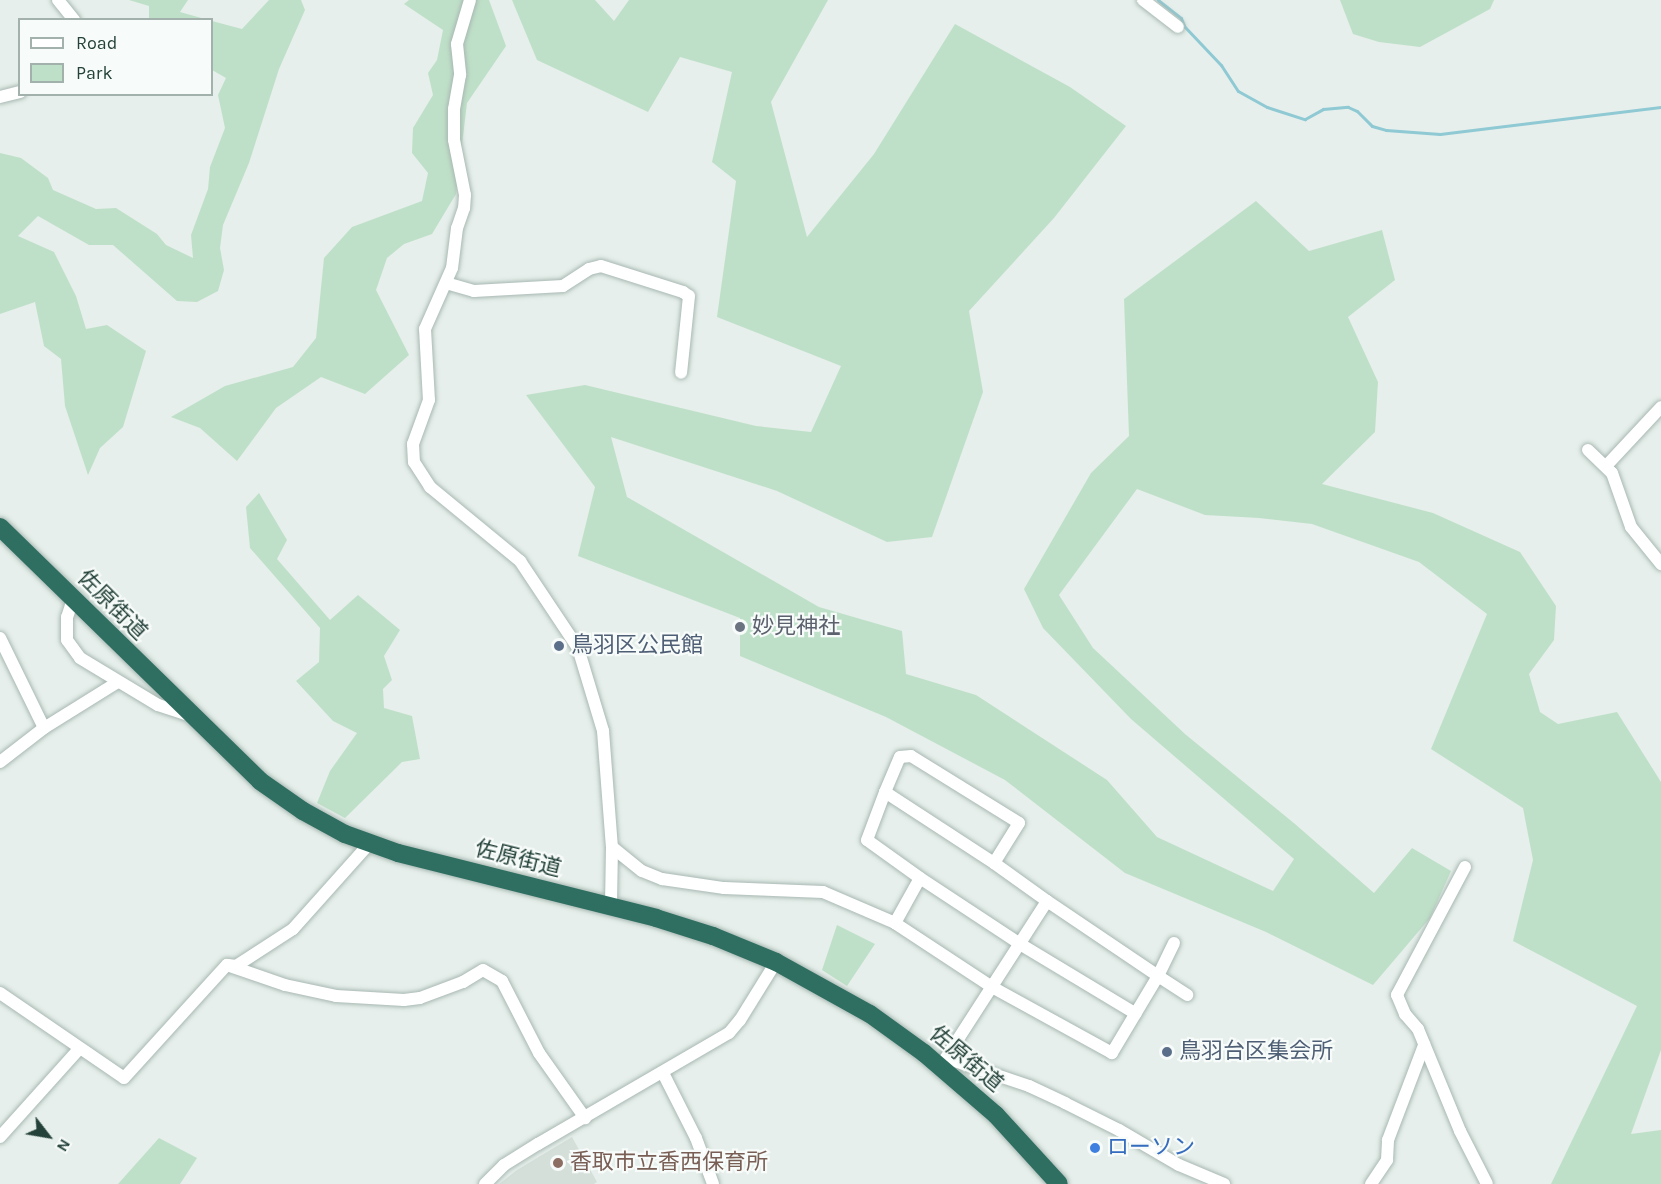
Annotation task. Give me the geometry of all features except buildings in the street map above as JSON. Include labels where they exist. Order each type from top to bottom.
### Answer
[{"type":"highway","name":"佐原街道","points":[[0,527],[269,787],[324,824],[370,843],[502,880],[611,905],[713,936],[776,962],[870,1014],[943,1062],[1018,1137],[1059,1184]]},
{"type":"street","points":[[58,0],[72,18]]},
{"type":"street","points":[[470,0],[457,44],[460,75],[454,110],[454,140],[465,195],[464,208],[446,283],[424,328],[429,400],[413,444],[414,462],[430,487],[520,561],[578,648],[603,731],[612,847],[611,905]]},
{"type":"street","points":[[1143,0],[1178,27]]},
{"type":"street","points":[[0,97],[18,92]]},
{"type":"street","points":[[446,283],[474,291],[563,286],[589,269],[601,267],[683,292],[689,296],[681,373]]},
{"type":"street","points":[[1607,465],[1661,407]]},
{"type":"street","points":[[1588,450],[1607,465],[1632,527],[1661,564]]},
{"type":"street","points":[[73,600],[66,617],[67,640],[80,658],[158,705],[193,716]]},
{"type":"street","points":[[0,638],[44,728]]},
{"type":"street","points":[[0,762],[44,728],[118,682]]},
{"type":"street","points":[[994,863],[1019,824],[911,756],[900,757],[867,840],[920,879],[1020,944],[1136,1014]]},
{"type":"street","points":[[885,792],[994,863],[1187,995]]},
{"type":"street","points":[[227,965],[237,966],[293,929],[370,843]]},
{"type":"street","points":[[612,847],[642,872],[662,879],[724,888],[822,892],[895,923],[992,987],[1112,1053],[1158,976],[1174,944]]},
{"type":"street","points":[[1464,867],[1397,995],[1405,1014],[1418,1029],[1460,1131],[1487,1184]]},
{"type":"street","points":[[895,923],[920,879]]},
{"type":"street","points":[[1047,901],[943,1062],[1029,1086],[1074,1107],[1179,1165],[1224,1184]]},
{"type":"street","points":[[485,1184],[504,1165],[729,1034],[741,1020],[776,962]]},
{"type":"street","points":[[0,993],[124,1078],[227,965]]},
{"type":"street","points":[[227,965],[285,985],[336,996],[404,1000],[420,998],[463,982],[483,970],[502,981],[539,1053],[585,1118]]},
{"type":"street","points":[[1371,1184],[1387,1160],[1388,1140],[1424,1045]]},
{"type":"street","points":[[0,1137],[79,1049]]},
{"type":"street","points":[[663,1073],[696,1138],[713,1184]]},
{"type":"shaded area","name":"香取市立香西保育所","points":[[572,1137],[597,1182],[594,1184],[499,1184],[517,1170]]},
{"type":"green space","points":[[129,0],[188,0],[180,12],[201,18],[149,18],[149,6]]},
{"type":"green space","points":[[269,0],[301,0],[305,10],[279,69],[249,163],[223,225],[220,248],[224,270],[218,291],[197,302],[177,301],[113,245],[89,245],[38,216],[18,236],[54,252],[76,296],[86,329],[107,325],[146,351],[123,427],[100,448],[88,475],[65,406],[61,359],[44,346],[35,302],[0,314],[0,153],[21,158],[48,178],[53,190],[96,209],[116,208],[157,234],[166,245],[193,258],[191,235],[208,189],[210,167],[225,128],[218,95],[226,78],[213,71],[213,21],[242,29]]},
{"type":"green space","points":[[409,0],[489,0],[506,46],[467,103],[456,194],[432,234],[404,244],[387,258],[376,290],[409,355],[365,394],[321,377],[276,408],[237,461],[200,428],[171,417],[225,386],[293,367],[316,338],[324,258],[352,227],[422,201],[428,173],[412,153],[413,128],[433,95],[428,73],[437,60],[443,30],[404,4]]},
{"type":"green space","points":[[512,0],[595,0],[614,21],[629,0],[828,0],[771,102],[807,237],[874,154],[955,24],[1070,87],[1126,126],[1054,218],[969,311],[983,392],[932,537],[887,542],[777,491],[611,437],[627,497],[819,607],[902,631],[906,674],[976,695],[1107,780],[1157,837],[1273,891],[1294,859],[1131,719],[1043,628],[1024,589],[1091,473],[1129,436],[1124,299],[1256,201],[1309,251],[1382,230],[1395,280],[1348,317],[1378,382],[1375,432],[1322,484],[1433,513],[1520,552],[1556,606],[1554,640],[1529,674],[1540,712],[1558,724],[1617,712],[1661,782],[1661,1050],[1631,1134],[1661,1130],[1661,1184],[1551,1184],[1637,1006],[1513,941],[1533,860],[1523,808],[1431,749],[1487,614],[1419,562],[1312,524],[1205,515],[1137,489],[1059,595],[1093,648],[1185,734],[1295,824],[1374,893],[1412,848],[1451,871],[1430,918],[1373,985],[1266,932],[1125,873],[1005,780],[886,717],[740,656],[740,618],[578,556],[595,487],[526,395],[585,385],[756,426],[811,432],[841,366],[717,317],[736,181],[712,162],[732,72],[680,57],[648,112],[537,60]]},
{"type":"green space","points":[[1340,0],[1494,0],[1490,9],[1420,47],[1379,42],[1353,34]]},
{"type":"green space","points":[[259,493],[287,540],[277,559],[330,620],[358,595],[400,630],[384,656],[392,680],[383,689],[384,708],[412,716],[420,759],[402,762],[345,818],[317,803],[330,771],[357,733],[333,721],[296,681],[319,662],[320,628],[250,548],[246,507]]},
{"type":"green space","points":[[837,925],[875,944],[847,986],[822,970]]},
{"type":"green space","points":[[159,1138],[197,1158],[180,1184],[118,1184]]},
{"type":"waterway","points":[[1158,0],[1181,18],[1184,26],[1221,65],[1238,91],[1267,107],[1305,119],[1323,109],[1348,107],[1357,111],[1372,126],[1386,130],[1440,134],[1661,107]]},
{"type":"place","name":"妙見神社","points":[[740,627]]},
{"type":"place","name":"鳥羽区公民館","points":[[559,646]]},
{"type":"place","name":"鳥羽台区集会所","points":[[1167,1052]]},
{"type":"place","name":"ローソン","points":[[1095,1148]]},
{"type":"place","name":"香取市立香西保育所","points":[[558,1163]]}]
